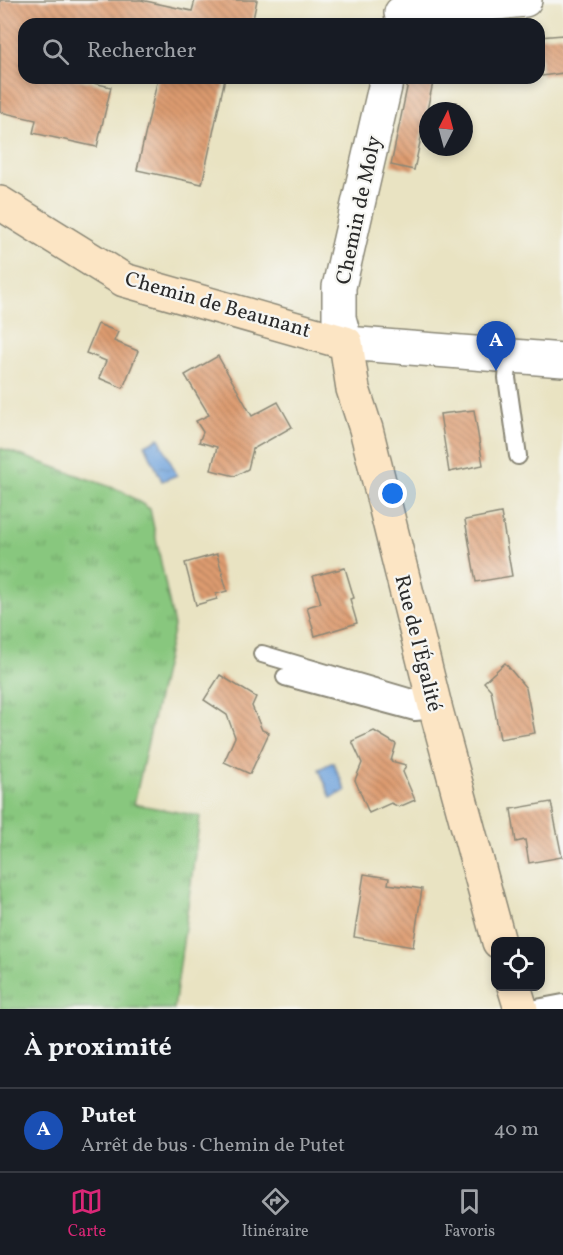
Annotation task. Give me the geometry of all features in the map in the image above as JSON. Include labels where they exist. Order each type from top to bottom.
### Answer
[{"type":"street","points":[[402,12],[525,0]]},
{"type":"street","name":"Chemin de Moly","points":[[346,343],[339,318],[339,287],[386,84]]},
{"type":"street","name":"Chemin de Beaunant","points":[[0,203],[124,280],[346,343]]},
{"type":"street","points":[[346,343],[563,360]]},
{"type":"street","name":"Rue de l'Égalité","points":[[346,343],[353,389],[366,429],[434,703],[499,937]]},
{"type":"street","points":[[515,991],[521,1009]]},
{"type":"lane","points":[[509,354],[507,378],[518,456]]},
{"type":"lane","points":[[262,654],[434,703]]},
{"type":"lane","points":[[285,678],[415,712],[434,703]]},
{"type":"lane","points":[[531,1009],[563,1003]]},
{"type":"green space","points":[[0,448],[122,491],[150,509],[174,626],[134,804],[200,816],[174,1009],[0,1009]]},
{"type":"water","points":[[159,438],[177,475],[162,481],[145,445]]},
{"type":"water","points":[[333,762],[346,791],[331,798],[319,769]]},
{"type":"building","points":[[0,0],[141,0],[192,11],[195,0],[257,0],[253,18],[18,18],[18,84],[98,84],[111,87],[97,147],[33,133],[36,120],[0,112]]},
{"type":"building","points":[[563,35],[563,73],[545,76],[545,36]]},
{"type":"building","points":[[157,84],[224,84],[202,184],[137,170]]},
{"type":"building","points":[[408,84],[433,84],[429,102],[419,102],[419,147],[414,170],[391,165]]},
{"type":"building","points":[[98,324],[118,332],[114,341],[138,351],[123,388],[99,378],[106,361],[86,353]]},
{"type":"building","points":[[218,356],[252,416],[278,402],[292,427],[253,449],[248,469],[235,476],[211,470],[217,447],[199,442],[203,432],[196,421],[209,415],[185,375]]},
{"type":"building","points":[[474,410],[483,465],[449,472],[440,414]]},
{"type":"building","points":[[501,513],[512,576],[476,582],[465,520]]},
{"type":"building","points":[[217,554],[227,591],[216,594],[217,599],[196,605],[185,563]]},
{"type":"building","points":[[345,568],[354,598],[350,599],[357,623],[315,636],[307,607],[321,603],[313,576]]},
{"type":"building","points":[[505,663],[526,688],[535,733],[500,739],[491,690],[484,682]]},
{"type":"building","points":[[220,675],[256,697],[252,706],[262,730],[269,733],[250,774],[224,762],[235,737],[227,715],[204,700]]},
{"type":"building","points":[[374,731],[396,744],[391,761],[406,765],[403,772],[415,800],[399,807],[391,803],[369,813],[355,780],[362,763],[352,741]]},
{"type":"building","points":[[551,802],[562,857],[529,863],[525,840],[516,842],[511,809]]},
{"type":"building","points":[[364,874],[389,878],[388,884],[422,889],[413,947],[354,937]]},
{"type":"place","name":"Putet","points":[[496,371]]}]
